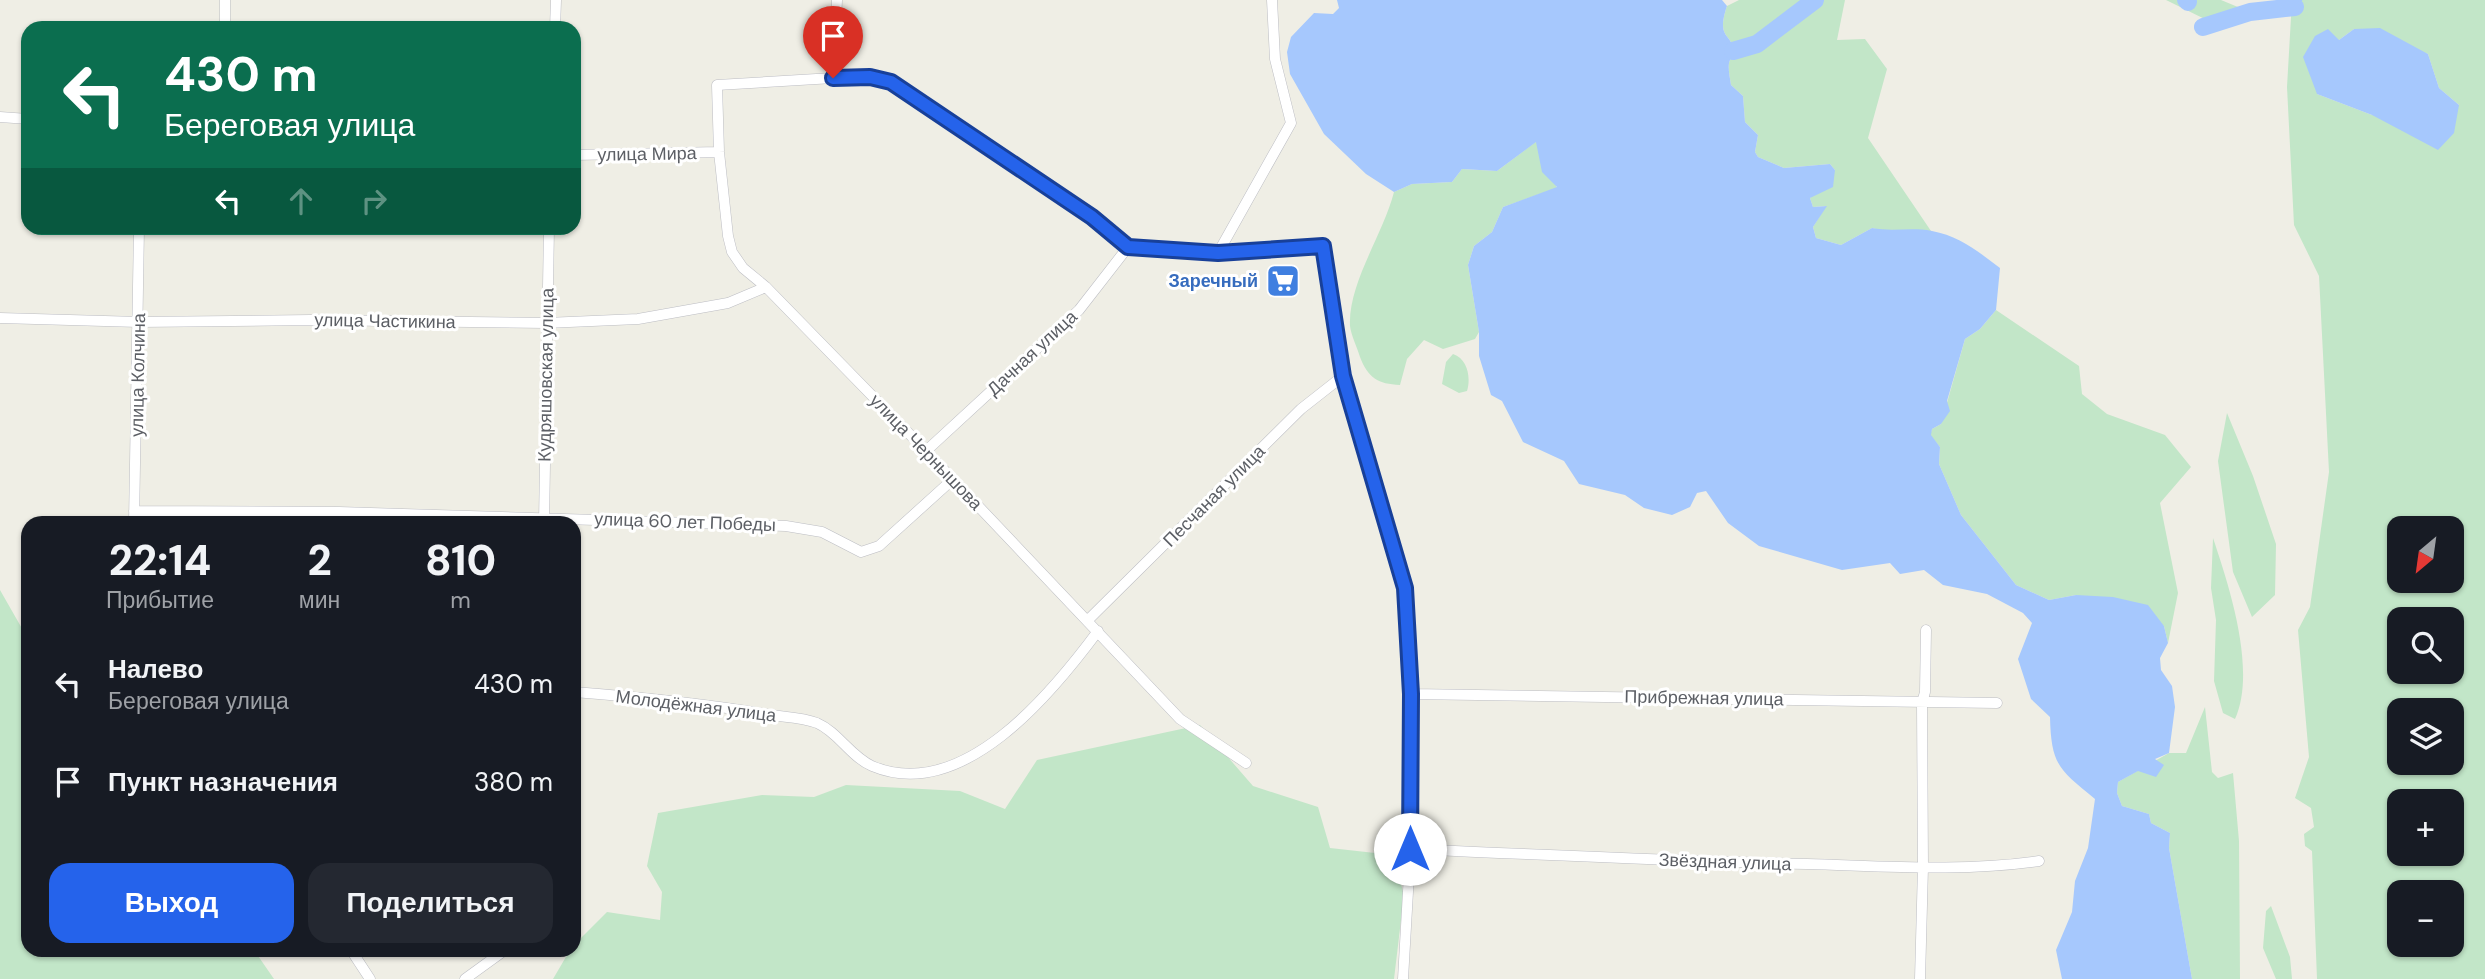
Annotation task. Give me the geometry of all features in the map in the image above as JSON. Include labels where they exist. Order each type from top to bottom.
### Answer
[{"type":"street","points":[[225,0],[225,21]]},
{"type":"street","points":[[555,21],[556,0]]},
{"type":"street","points":[[837,0],[833,78],[870,77],[891,82],[1092,217],[1128,247],[1218,253],[1323,246],[1343,376],[1401,569],[1408,616],[1411,694],[1410,849],[1403,979]]},
{"type":"street","points":[[1218,253],[1292,123],[1275,59],[1272,0]]},
{"type":"street","name":"улица Чернышова","points":[[833,78],[717,85],[719,152],[732,253],[743,268],[766,287],[926,451],[1180,719],[1246,763]]},
{"type":"street","points":[[0,117],[21,118]]},
{"type":"street","name":"улица Мира","points":[[581,156],[719,152]]},
{"type":"street","name":"улица Колчина","points":[[134,516],[139,235]]},
{"type":"street","name":"Кудряшовская улица","points":[[544,516],[549,235]]},
{"type":"street","name":"Дачная улица","points":[[926,451],[1079,310],[1128,247]]},
{"type":"street","name":"улица Частикина","points":[[0,318],[139,322],[311,320],[546,323],[638,319],[728,303],[766,287]]},
{"type":"street","name":"Песчаная улица","points":[[1088,620],[1301,409],[1343,376]]},
{"type":"street","name":"улица 60 лет Победы","points":[[581,521],[786,526],[821,532],[861,552],[878,546],[952,480]]},
{"type":"street","name":"улица 60 лет Победы","points":[[134,511],[362,516]]},
{"type":"street","name":"Молодёжная улица","points":[[581,693],[697,702],[818,724],[871,765],[896,773],[933,771],[986,747],[1010,728],[1063,678],[1098,631]]},
{"type":"street","points":[[1920,979],[1923,867],[1922,703],[1925,692],[1926,631]]},
{"type":"street","name":"Прибрежная улица","points":[[1411,694],[1997,703]]},
{"type":"street","name":"Звёздная улица","points":[[1410,849],[1675,861],[1923,867],[1982,867],[2039,861]]},
{"type":"street","points":[[356,957],[370,979]]},
{"type":"street","points":[[465,979],[495,957]]},
{"type":"green space","points":[[1739,0],[1845,0],[1837,40],[1865,39],[1887,69],[1868,138],[1931,231],[1890,232],[1872,228],[1841,245],[1816,238],[1813,227],[1826,206],[1813,207],[1810,198],[1835,170],[1830,164],[1784,168],[1758,157],[1755,152],[1758,135],[1745,122],[1743,96],[1731,85],[1729,62],[1733,46],[1723,25],[1727,6]]},
{"type":"green space","points":[[2166,0],[2221,0],[2250,12],[2221,27]]},
{"type":"green space","points":[[2292,0],[2485,0],[2485,979],[2317,979],[2312,851],[2305,846],[2304,834],[2314,827],[2311,808],[2295,798],[2309,757],[2298,630],[2310,607],[2329,472],[2319,276],[2294,225],[2287,87]],"holes":[[[2354,29],[2428,54],[2439,88],[2459,105],[2372,115],[2317,94],[2339,40]]]},
{"type":"green space","points":[[1537,141],[1557,188],[1503,207],[1492,232],[1474,246],[1468,265],[1479,332],[1475,339],[1443,349],[1424,340],[1407,359],[1400,385],[1380,381],[1370,375],[1353,337],[1350,326],[1351,310],[1360,276],[1394,192],[1412,184],[1452,182],[1462,169],[1497,171]]},
{"type":"green space","points":[[1996,310],[2079,366],[2082,394],[2107,414],[2165,435],[2191,467],[2160,503],[2178,593],[2168,643],[2164,626],[2076,595],[2049,600],[2016,585],[1961,515],[1939,464],[1940,447],[1930,435],[1932,429],[1941,424],[1965,339],[1980,329]]},
{"type":"green space","points":[[1453,354],[1465,364],[1469,380],[1467,391],[1459,393],[1442,384],[1446,362]]},
{"type":"green space","points":[[2227,413],[2253,476],[2276,544],[2275,595],[2252,617],[2233,572],[2218,461]]},
{"type":"green space","points":[[2213,538],[2233,603],[2242,653],[2241,699],[2235,719],[2223,713],[2214,681],[2216,620],[2211,588]]},
{"type":"green space","points":[[0,590],[21,627],[21,957],[259,957],[274,979],[0,979]]},
{"type":"green space","points":[[2205,707],[2212,772],[2218,778],[2233,773],[2239,841],[2240,979],[2192,979],[2169,848],[2170,833],[2151,823],[2149,814],[2122,806],[2117,793],[2118,782],[2169,753],[2186,753]]},
{"type":"green space","points":[[1200,725],[1253,786],[1318,807],[1330,848],[1393,855],[1404,895],[1394,979],[553,979],[566,957],[581,957],[581,938],[607,912],[660,920],[662,892],[647,866],[658,813],[762,795],[814,797],[846,785],[960,791],[1005,809],[1037,760]]},
{"type":"green space","points":[[2271,906],[2290,957],[2292,979],[2276,979],[2263,948],[2266,911]]},
{"type":"water","points":[[1337,0],[1722,0],[1727,6],[1724,31],[1733,46],[1729,62],[1731,85],[1743,96],[1745,122],[1758,135],[1755,152],[1758,157],[1784,168],[1830,164],[1835,170],[1833,187],[1810,198],[1813,207],[1827,206],[1813,227],[1816,238],[1841,245],[1872,228],[1932,231],[1960,241],[2000,268],[1996,310],[1980,329],[1965,339],[1947,401],[1950,411],[1941,424],[1932,429],[1931,435],[1940,447],[1939,464],[1961,515],[2016,585],[2049,600],[2076,595],[2113,597],[2148,605],[2164,626],[2168,643],[2160,658],[2161,670],[2172,686],[2175,707],[2169,753],[2155,759],[2164,765],[2156,777],[2138,771],[2118,782],[2117,793],[2122,806],[2149,814],[2151,823],[2170,833],[2169,848],[2192,979],[2062,979],[2056,950],[2072,912],[2075,881],[2088,848],[2095,799],[2073,781],[2060,765],[2055,757],[2050,717],[2031,699],[2018,659],[2032,623],[2023,613],[1987,594],[1943,585],[1924,570],[1900,574],[1890,563],[1842,570],[1759,546],[1728,523],[1706,491],[1697,493],[1690,507],[1672,515],[1644,508],[1625,495],[1579,484],[1564,461],[1523,442],[1502,401],[1491,395],[1479,356],[1479,332],[1468,265],[1474,246],[1492,232],[1503,207],[1557,187],[1542,172],[1536,142],[1497,171],[1462,169],[1452,182],[1412,184],[1394,192],[1366,174],[1324,134],[1290,74],[1287,52],[1291,37],[1314,13],[1333,14],[1339,8]]},
{"type":"water","points":[[2380,28],[2428,54],[2439,88],[2459,105],[2454,133],[2438,150],[2372,115],[2317,94],[2303,57],[2315,36],[2328,29],[2339,40],[2354,29]]},
{"type":"waterway","points":[[1733,51],[1757,44],[1815,0]]},
{"type":"waterway","points":[[2295,7],[2301,0]]},
{"type":"waterway","points":[[2203,27],[2250,12],[2295,7]]},
{"type":"place","name":"Заречный","points":[[1283,281]]},
{"type":"route","points":[[833,78],[870,77],[891,82],[1092,217],[1128,247],[1218,253],[1303,245],[1323,246],[1343,376],[1405,588],[1411,694],[1410,849]]}]
